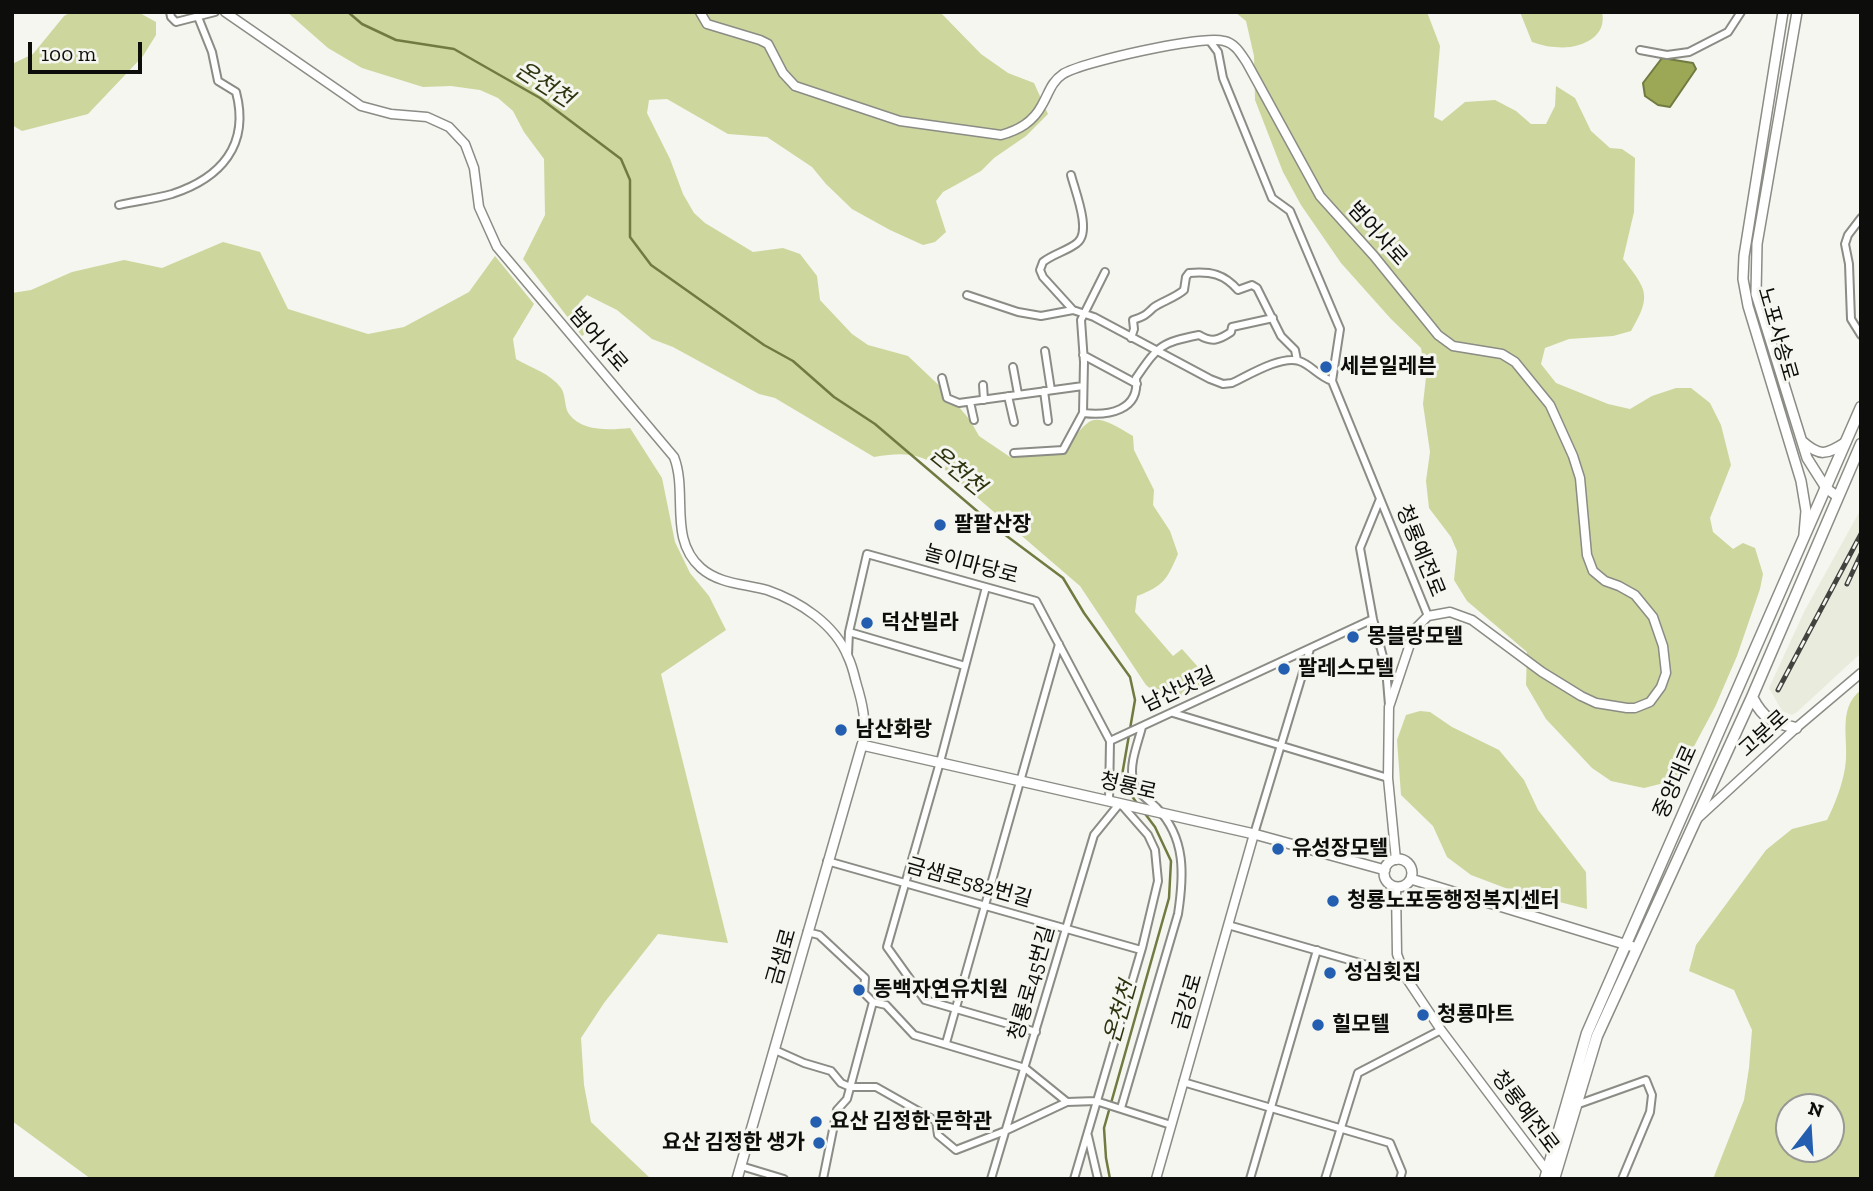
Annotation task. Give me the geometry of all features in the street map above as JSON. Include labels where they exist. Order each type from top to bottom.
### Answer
[{"type":"main road","name":"노포사송로","points":[[1783,12],[1747,233],[1744,279],[1748,306],[1803,489],[1806,511],[1803,538]]},
{"type":"main road","name":"노포사송로","points":[[1797,12],[1755,263],[1756,294],[1807,458],[1826,488],[1838,497]]},
{"type":"main road","name":"중앙대로","points":[[1549,1176],[1587,1033],[1861,407]]},
{"type":"main road","points":[[1799,438],[1815,452],[1821,453],[1833,451],[1846,442]]},
{"type":"main road","name":"중앙대로","points":[[1549,1176],[1576,1105],[1597,1036],[1752,697],[1861,444]]},
{"type":"main road","points":[[1752,697],[1764,716],[1773,722],[1796,728]]},
{"type":"main road","name":"청룡로","points":[[862,746],[1254,834],[1385,870]]},
{"type":"main road","name":"금샘로","points":[[737,1179],[862,746]]},
{"type":"main road","points":[[1402,860],[1409,866],[1411,879],[1405,885],[1396,887],[1385,879],[1389,862],[1402,860]]},
{"type":"main road","points":[[1411,879],[1637,948]]},
{"type":"street","points":[[170,12],[171,18],[176,22],[215,12]]},
{"type":"street","name":"범어사로","points":[[225,12],[361,106],[391,114],[427,117],[449,127],[465,144],[474,168],[479,207],[497,247],[674,457],[679,471],[680,530],[688,553],[702,570],[723,580],[766,590],[796,602],[818,619],[837,639],[848,655],[865,710],[866,724],[862,746]]},
{"type":"street","points":[[699,12],[707,24],[768,44],[783,73],[795,86],[900,121],[1000,135],[1029,123],[1051,86],[1064,74],[1127,56],[1209,40],[1218,52],[1223,78],[1272,198],[1290,211],[1340,329],[1332,381],[1314,373],[1307,364],[1287,359],[1232,383],[1223,384],[1073,310],[1040,271],[1043,262],[1081,240],[1085,230],[1071,175]]},
{"type":"street","points":[[1640,50],[1667,55],[1689,52],[1728,32],[1741,12]]},
{"type":"street","points":[[119,205],[173,193],[223,166],[231,155],[238,130],[240,108],[236,92],[218,81],[212,52],[198,17]]},
{"type":"street","name":"범어사로","points":[[1209,40],[1223,40],[1237,49],[1320,196],[1374,256],[1438,335],[1453,346],[1502,354],[1515,362],[1550,405],[1580,478],[1587,555],[1593,571],[1605,581],[1635,595],[1653,617],[1663,646],[1666,673],[1661,687],[1650,702],[1635,708],[1596,703],[1542,672],[1472,620],[1451,612],[1428,615]]},
{"type":"street","points":[[1861,218],[1847,234],[1845,244],[1849,264],[1852,319],[1861,335]]},
{"type":"street","points":[[1014,453],[1063,450],[1083,413],[1080,326],[1105,272]]},
{"type":"street","points":[[1131,338],[1133,320],[1149,314],[1154,306],[1179,295],[1184,290],[1189,273],[1223,275],[1238,290],[1252,285],[1258,288],[1281,336],[1295,350],[1297,360]]},
{"type":"street","points":[[967,295],[992,305],[1041,316],[1073,310]]},
{"type":"street","points":[[1083,413],[1111,413],[1124,408],[1130,402],[1137,383],[1136,378],[1156,351],[1166,343],[1199,335],[1205,339],[1220,340],[1231,332],[1232,327],[1273,318]]},
{"type":"street","points":[[1045,351],[1048,421]]},
{"type":"street","points":[[1083,355],[1137,383]]},
{"type":"street","points":[[1013,367],[1018,394]]},
{"type":"street","points":[[942,378],[947,398],[952,402],[970,402],[1083,386]]},
{"type":"street","name":"청룡예전로","points":[[1332,381],[1428,615],[1415,629],[1389,707],[1388,778],[1396,860]]},
{"type":"street","points":[[983,385],[984,400]]},
{"type":"street","points":[[1008,396],[1014,422]]},
{"type":"street","points":[[970,402],[974,420]]},
{"type":"street","points":[[1380,499],[1360,548],[1385,668],[1389,707]]},
{"type":"street","name":"놀이마당로","points":[[848,655],[849,632],[867,554],[1036,601],[1110,741],[1115,802]]},
{"type":"street","points":[[986,587],[887,947],[925,1000],[1036,1032]]},
{"type":"street","name":"남산냇길","points":[[1119,1108],[1172,936],[1183,884],[1182,856],[1175,831],[1162,813],[1137,790],[1132,780],[1133,761],[1142,727],[1373,619]]},
{"type":"street","points":[[849,632],[965,666]]},
{"type":"street","points":[[946,1044],[1059,644]]},
{"type":"street","points":[[1254,834],[1310,649]]},
{"type":"street","name":"고분로","points":[[1693,824],[1796,728],[1861,673]]},
{"type":"street","points":[[1173,713],[1388,778]]},
{"type":"street","points":[[1110,741],[1142,727]]},
{"type":"street","points":[[1074,1179],[1100,1102],[1158,881],[1157,865],[1148,835],[1115,802]]},
{"type":"street","name":"청룡로45번길","points":[[991,1179],[1094,835],[1115,802]]},
{"type":"street","name":"금강로","points":[[1156,1179],[1254,834]]},
{"type":"street","name":"금샘로582번길","points":[[827,861],[1141,950]]},
{"type":"street","name":"청룡예전로","points":[[1396,887],[1397,954],[1405,976],[1441,1030],[1549,1176]]},
{"type":"street","points":[[1228,925],[1405,976]]},
{"type":"street","points":[[807,932],[819,935],[865,978],[864,993],[873,1002],[886,1006],[914,1035],[1025,1068],[1067,1102]]},
{"type":"street","points":[[1250,1179],[1317,950]]},
{"type":"street","points":[[823,1179],[836,1110],[847,1099],[873,1002]]},
{"type":"street","points":[[1325,1179],[1358,1073],[1441,1030]]},
{"type":"street","points":[[775,1050],[831,1071],[841,1083],[850,1087],[876,1087],[891,1094],[936,1122],[938,1135],[956,1150],[1067,1102],[1100,1102],[1171,1125]]},
{"type":"street","points":[[1576,1105],[1646,1080],[1652,1095],[1650,1112],[1622,1179]]},
{"type":"street","points":[[1183,1082],[1390,1143],[1402,1172],[1400,1179]]},
{"type":"street","points":[[1088,1133],[1098,1179]]},
{"type":"street","points":[[741,1166],[784,1179]]},
{"type":"shaded area","points":[[71,12],[138,12],[156,22],[156,35],[143,56],[88,114],[22,131],[12,125],[12,64],[33,54],[64,16]]},
{"type":"shaded area","points":[[287,12],[940,12],[981,54],[1008,73],[1034,83],[1048,114],[1026,136],[994,158],[981,171],[943,192],[936,201],[946,232],[935,242],[923,245],[852,209],[812,167],[767,137],[728,134],[667,99],[649,100],[647,113],[694,213],[705,223],[753,252],[783,248],[800,254],[817,276],[820,300],[852,334],[868,345],[908,356],[947,393],[970,420],[979,436],[1010,457],[1060,454],[1091,421],[1106,422],[1133,436],[1134,450],[1154,490],[1153,505],[1170,531],[1178,554],[1163,581],[1137,596],[1135,612],[1173,656],[1182,649],[1198,667],[1205,684],[1184,696],[1160,694],[1146,685],[1080,586],[944,469],[911,455],[874,457],[775,398],[759,394],[673,347],[652,339],[617,310],[587,295],[579,303],[587,324],[586,333],[582,336],[523,259],[545,215],[544,159],[524,132],[513,111],[498,98],[480,90],[451,86],[423,87],[362,68],[328,48]]},
{"type":"shaded area","points":[[1235,12],[1427,12],[1440,46],[1434,117],[1442,121],[1465,102],[1495,100],[1516,111],[1531,124],[1546,124],[1555,106],[1556,86],[1575,98],[1591,131],[1610,148],[1622,149],[1635,158],[1634,212],[1623,259],[1644,293],[1638,319],[1631,331],[1613,336],[1569,339],[1545,348],[1541,364],[1556,383],[1608,404],[1630,409],[1652,396],[1676,388],[1691,388],[1710,403],[1721,425],[1731,465],[1710,518],[1713,532],[1733,549],[1743,543],[1755,548],[1763,574],[1737,656],[1715,707],[1676,780],[1644,788],[1611,781],[1592,768],[1546,719],[1526,685],[1527,652],[1467,601],[1454,580],[1457,551],[1451,537],[1429,508],[1426,481],[1430,452],[1423,404],[1426,377],[1421,348],[1341,263],[1301,205],[1283,172],[1255,100],[1254,56],[1246,21]]},
{"type":"shaded area","points":[[1520,12],[1602,12],[1603,21],[1596,36],[1589,41],[1572,47],[1552,47],[1532,42]]},
{"type":"shaded area","points":[[1662,58],[1693,63],[1696,69],[1670,107],[1658,105],[1645,96],[1643,83]]},
{"type":"shaded area","points":[[223,242],[260,252],[288,309],[368,334],[404,327],[469,292],[495,256],[534,304],[513,339],[516,359],[557,383],[563,391],[569,414],[581,424],[605,429],[630,428],[662,478],[675,542],[690,573],[709,596],[726,630],[661,674],[728,943],[658,934],[604,1003],[581,1038],[584,1085],[591,1122],[651,1179],[91,1179],[12,1121],[12,293],[31,290],[72,272],[124,260],[162,268]]},
{"type":"shaded area","points":[[1861,509],[1861,653],[1792,715],[1782,711],[1769,688],[1805,610]]},
{"type":"shaded area","points":[[1861,690],[1861,1179],[1713,1179],[1744,1100],[1752,1030],[1734,990],[1689,971],[1696,945],[1766,850],[1792,829],[1827,820],[1844,775],[1846,716]]},
{"type":"shaded area","points":[[1420,711],[1430,712],[1452,727],[1499,750],[1524,780],[1538,810],[1586,872],[1587,909],[1508,889],[1471,875],[1447,857],[1433,826],[1401,795],[1397,740],[1406,715]]},
{"type":"waterway","name":"온천천","points":[[348,12],[362,24],[396,40],[454,49],[540,98],[621,159],[630,180],[630,237],[651,265],[764,345],[793,361],[834,397],[875,424],[1004,534],[1063,578],[1084,613],[1130,677],[1135,700],[1130,729]]},
{"type":"waterway","name":"온천천","points":[[1129,735],[1121,781],[1139,806]]},
{"type":"waterway","name":"온천천","points":[[1110,1179],[1104,1128],[1169,898],[1171,861],[1155,827],[1143,811]]},
{"type":"railway","points":[[1778,690],[1861,534]]},
{"type":"railway","points":[[1847,584],[1861,554]]},
{"type":"place","name":"세븐일레븐","points":[[1326,367]]},
{"type":"place","name":"팔팔산장","points":[[940,525]]},
{"type":"place","name":"덕산빌라","points":[[867,623]]},
{"type":"place","name":"몽블랑모텔","points":[[1353,637]]},
{"type":"place","name":"팔레스모텔","points":[[1284,669]]},
{"type":"place","name":"남산화랑","points":[[841,730]]},
{"type":"place","name":"유성장모텔","points":[[1278,849]]},
{"type":"place","name":"청룡노포동행정복지센터","points":[[1333,901]]},
{"type":"place","name":"성심횟집","points":[[1330,973]]},
{"type":"place","name":"동백자연유치원","points":[[859,990]]},
{"type":"place","name":"청룡마트","points":[[1423,1015]]},
{"type":"place","name":"힐모텔","points":[[1318,1025]]},
{"type":"place","name":"요산 김정한 문학관","points":[[816,1122]]},
{"type":"place","name":"요산 김정한 생가","points":[[819,1143]]}]
